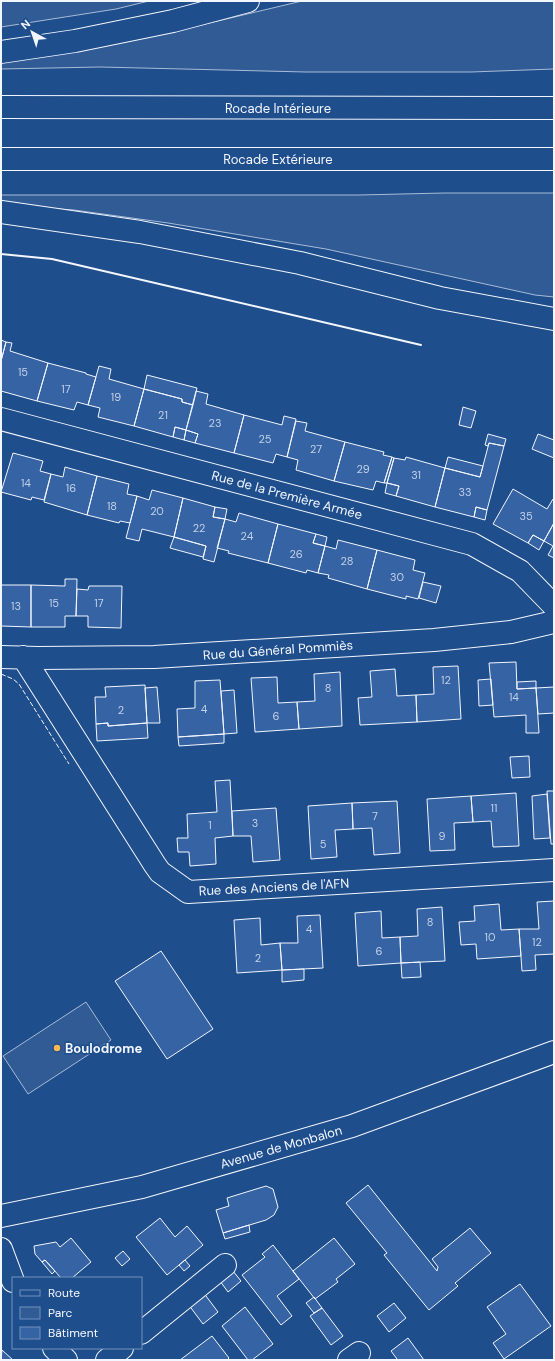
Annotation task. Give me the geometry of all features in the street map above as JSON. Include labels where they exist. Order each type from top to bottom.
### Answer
[{"type":"main road","points":[[1,52],[75,41],[173,21],[248,1]]},
{"type":"main road","name":"Rocade Intérieure","points":[[1,107],[554,108]]},
{"type":"main road","name":"Rocade Extérieure","points":[[1,159],[554,160]]},
{"type":"main road","points":[[1,212],[140,232],[300,263],[440,298],[554,319]]},
{"type":"main road","name":"Rue de la Première Armée","points":[[1,419],[472,544],[520,571],[554,606]]},
{"type":"main road","name":"Rue du Général Pommiès","points":[[1,657],[154,657],[434,640],[511,632],[554,622]]},
{"type":"main road","name":"Rue des Anciens de l'AFN","points":[[23,657],[155,865],[160,872],[188,892],[554,870]]},
{"type":"main road","name":"Avenue de Monbalon","points":[[1,1216],[142,1188],[352,1126],[554,1052]]},
{"type":"main road","points":[[1,1249],[12,1278]]},
{"type":"main road","points":[[142,1331],[225,1266]]},
{"type":"main road","points":[[55,1349],[66,1360]]},
{"type":"main road","points":[[107,1360],[121,1349]]},
{"type":"green space","points":[[1,1],[149,1],[116,9],[1,27]]},
{"type":"green space","points":[[302,1],[554,1],[554,69],[471,72],[306,72],[100,67],[1,69],[1,61],[201,25]]},
{"type":"green space","points":[[554,193],[554,297],[535,295],[326,249],[168,223],[74,210],[1,205],[1,195],[359,195]]},
{"type":"green space","name":"Boulodrome","points":[[86,1002],[111,1040],[28,1094],[3,1056]]},
{"type":"building","points":[[1,340],[6,342],[1,361]]},
{"type":"building","points":[[6,342],[12,343],[10,351],[48,363],[37,401],[1,391],[1,361]]},
{"type":"building","points":[[48,363],[96,377],[88,405],[77,402],[74,410],[37,401]]},
{"type":"building","points":[[99,366],[111,369],[109,379],[144,389],[134,426],[98,417],[100,408],[88,405]]},
{"type":"building","points":[[147,375],[197,388],[193,405],[182,402],[182,399],[144,389]]},
{"type":"building","points":[[144,389],[182,399],[182,402],[193,405],[186,430],[175,427],[173,437],[134,426]]},
{"type":"building","points":[[196,391],[208,394],[206,404],[244,415],[234,453],[195,443],[198,434],[186,430]]},
{"type":"building","points":[[463,407],[476,411],[471,428],[459,425]]},
{"type":"building","points":[[244,415],[282,425],[284,416],[296,419],[287,457],[276,454],[273,463],[234,453]]},
{"type":"building","points":[[296,421],[307,423],[305,431],[345,442],[334,481],[296,470],[298,460],[287,457]]},
{"type":"building","points":[[175,427],[186,430],[184,440],[173,437]]},
{"type":"building","points":[[186,430],[198,434],[195,443],[184,440]]},
{"type":"building","points":[[488,434],[506,439],[504,446],[489,443],[488,446],[485,445]]},
{"type":"building","points":[[538,434],[554,440],[554,458],[532,449]]},
{"type":"building","points":[[345,442],[384,452],[383,455],[392,457],[384,483],[376,481],[373,490],[334,481]]},
{"type":"building","points":[[489,443],[504,446],[487,510],[476,507],[474,517],[435,507],[445,468],[480,477]]},
{"type":"building","points":[[13,453],[43,461],[40,471],[51,474],[44,500],[32,497],[31,500],[1,492]]},
{"type":"building","points":[[392,457],[394,458],[387,483],[384,483]]},
{"type":"building","points":[[406,457],[445,468],[435,507],[396,496],[399,486],[387,483],[394,458],[405,460]]},
{"type":"building","points":[[448,457],[483,466],[480,477],[445,468]]},
{"type":"building","points":[[65,467],[97,476],[87,515],[44,502],[51,474],[63,477]]},
{"type":"building","points":[[97,476],[129,484],[127,494],[137,496],[130,523],[120,521],[119,523],[87,515]]},
{"type":"building","points":[[387,483],[399,486],[396,496],[385,493]]},
{"type":"building","points":[[513,489],[547,509],[554,499],[554,523],[544,541],[533,535],[528,543],[493,524]]},
{"type":"building","points":[[152,490],[183,498],[174,537],[142,529],[139,541],[126,538],[137,496],[149,500]]},
{"type":"building","points":[[183,498],[215,507],[213,517],[225,519],[214,562],[203,559],[206,546],[174,537]]},
{"type":"building","points":[[215,507],[227,509],[225,519],[213,517]]},
{"type":"building","points":[[476,507],[487,510],[485,520],[474,517]]},
{"type":"building","points":[[239,513],[278,524],[268,563],[228,553],[229,551],[217,548],[225,519],[236,522]]},
{"type":"building","points":[[554,523],[554,558],[548,555],[553,546],[544,541]]},
{"type":"building","points":[[278,524],[316,534],[313,543],[325,546],[318,573],[307,570],[306,573],[268,563]]},
{"type":"building","points":[[316,534],[327,537],[325,546],[313,543]]},
{"type":"building","points":[[533,535],[544,541],[539,550],[528,543]]},
{"type":"building","points":[[174,537],[206,546],[203,557],[170,548]]},
{"type":"building","points":[[338,540],[377,550],[367,589],[328,578],[329,575],[318,573],[325,546],[336,549]]},
{"type":"building","points":[[377,550],[415,560],[413,570],[425,573],[418,599],[406,596],[406,599],[367,589]]},
{"type":"building","points":[[65,579],[77,579],[76,616],[65,616],[65,627],[31,627],[31,585],[65,586]]},
{"type":"building","points":[[423,582],[441,586],[436,603],[419,598]]},
{"type":"building","points":[[1,585],[31,585],[31,627],[1,626]]},
{"type":"building","points":[[89,586],[122,586],[121,628],[88,627],[88,616],[76,616],[77,589],[88,590]]},
{"type":"building","points":[[516,662],[517,689],[536,688],[539,733],[526,733],[526,715],[494,717],[489,663]]},
{"type":"building","points":[[458,666],[461,719],[417,722],[416,695],[434,694],[433,667]]},
{"type":"building","points":[[395,669],[397,696],[416,695],[417,722],[360,725],[358,698],[372,697],[370,671]]},
{"type":"building","points":[[340,672],[342,726],[299,729],[297,702],[315,701],[314,674]]},
{"type":"building","points":[[277,677],[278,703],[297,702],[299,729],[255,732],[251,678]]},
{"type":"building","points":[[491,679],[493,705],[479,706],[478,680]]},
{"type":"building","points":[[220,680],[224,734],[178,737],[177,709],[195,708],[195,681]]},
{"type":"building","points":[[536,681],[536,688],[517,689],[517,682]]},
{"type":"building","points":[[145,685],[147,723],[108,726],[108,723],[96,724],[95,697],[106,697],[105,687]]},
{"type":"building","points":[[157,687],[160,723],[147,723],[145,688]]},
{"type":"building","points":[[554,687],[554,713],[538,714],[536,688]]},
{"type":"building","points":[[234,690],[237,733],[224,734],[221,691]]},
{"type":"building","points":[[108,723],[108,726],[147,723],[148,738],[97,741],[96,724]]},
{"type":"building","points":[[224,734],[224,743],[179,746],[178,737]]},
{"type":"building","points":[[529,756],[530,777],[512,778],[510,757]]},
{"type":"building","points":[[230,780],[233,836],[215,838],[216,864],[190,866],[189,852],[178,852],[177,838],[188,838],[187,814],[217,812],[215,781]]},
{"type":"building","points":[[547,791],[554,791],[554,844],[551,844]]},
{"type":"building","points":[[516,793],[519,846],[493,847],[491,821],[473,822],[471,796]]},
{"type":"building","points":[[547,794],[550,838],[534,839],[532,796]]},
{"type":"building","points":[[471,796],[473,822],[454,823],[455,850],[430,851],[427,799]]},
{"type":"building","points":[[397,801],[400,853],[374,855],[372,828],[353,829],[352,803]]},
{"type":"building","points":[[352,803],[353,829],[335,830],[337,857],[311,859],[308,806]]},
{"type":"building","points":[[276,808],[280,860],[253,862],[251,836],[233,836],[232,811]]},
{"type":"building","points":[[554,901],[554,954],[535,955],[536,970],[522,971],[519,929],[539,929],[537,902]]},
{"type":"building","points":[[499,904],[501,930],[519,929],[521,956],[477,959],[476,944],[461,945],[459,922],[475,921],[474,906]]},
{"type":"building","points":[[442,907],[445,961],[401,963],[400,937],[418,936],[417,909]]},
{"type":"building","points":[[381,911],[382,938],[400,937],[401,963],[358,966],[355,913]]},
{"type":"building","points":[[320,915],[323,968],[282,970],[280,943],[298,943],[297,916]]},
{"type":"building","points":[[260,918],[261,945],[280,943],[282,970],[237,973],[234,920]]},
{"type":"building","points":[[161,951],[213,1029],[167,1059],[115,981]]},
{"type":"building","points":[[420,962],[421,977],[402,978],[401,963]]},
{"type":"building","points":[[304,969],[304,980],[282,982],[282,970]]},
{"type":"building","points":[[368,1185],[437,1271],[438,1267],[432,1259],[470,1228],[491,1253],[455,1283],[458,1286],[429,1310],[384,1255],[387,1253],[346,1203]]},
{"type":"building","points":[[266,1186],[273,1189],[278,1207],[274,1215],[266,1220],[223,1233],[216,1210],[229,1206],[227,1198]]},
{"type":"building","points":[[160,1218],[175,1237],[187,1226],[203,1245],[167,1275],[136,1237]]},
{"type":"building","points":[[249,1225],[250,1232],[225,1239],[223,1233]]},
{"type":"building","points":[[71,1238],[91,1262],[73,1277],[60,1277],[45,1260],[42,1262],[35,1254],[34,1246],[56,1242],[60,1247]]},
{"type":"building","points":[[334,1238],[355,1264],[336,1279],[338,1282],[315,1299],[293,1271]]},
{"type":"building","points":[[273,1245],[299,1279],[277,1296],[292,1316],[281,1325],[242,1275],[265,1257],[262,1254]]},
{"type":"building","points":[[123,1251],[130,1259],[122,1266],[115,1258]]},
{"type":"building","points":[[45,1260],[55,1271],[52,1274],[42,1262]]},
{"type":"building","points":[[185,1260],[190,1266],[184,1271],[179,1265]]},
{"type":"building","points":[[233,1271],[241,1281],[228,1292],[220,1281]]},
{"type":"building","points":[[520,1284],[551,1326],[504,1359],[493,1343],[506,1334],[487,1307]]},
{"type":"building","points":[[203,1292],[218,1312],[203,1324],[188,1304]]},
{"type":"building","points":[[314,1297],[322,1308],[314,1313],[306,1303]]},
{"type":"building","points":[[394,1303],[406,1318],[389,1332],[377,1316]]},
{"type":"building","points":[[245,1307],[273,1344],[252,1360],[248,1360],[222,1326]]},
{"type":"building","points":[[322,1308],[343,1336],[331,1345],[310,1316]]},
{"type":"building","points":[[212,1336],[229,1358],[227,1360],[180,1360]]},
{"type":"building","points":[[408,1338],[424,1360],[395,1360],[397,1359],[391,1351]]},
{"type":"building","points":[[2,1350],[13,1360],[1,1360]]},
{"type":"fence","points":[[1,674],[13,679],[19,684],[69,764]]},
{"type":"wall","points":[[1,254],[52,259],[421,345]]},
{"type":"place","name":"Boulodrome","points":[[57,1048]]}]
